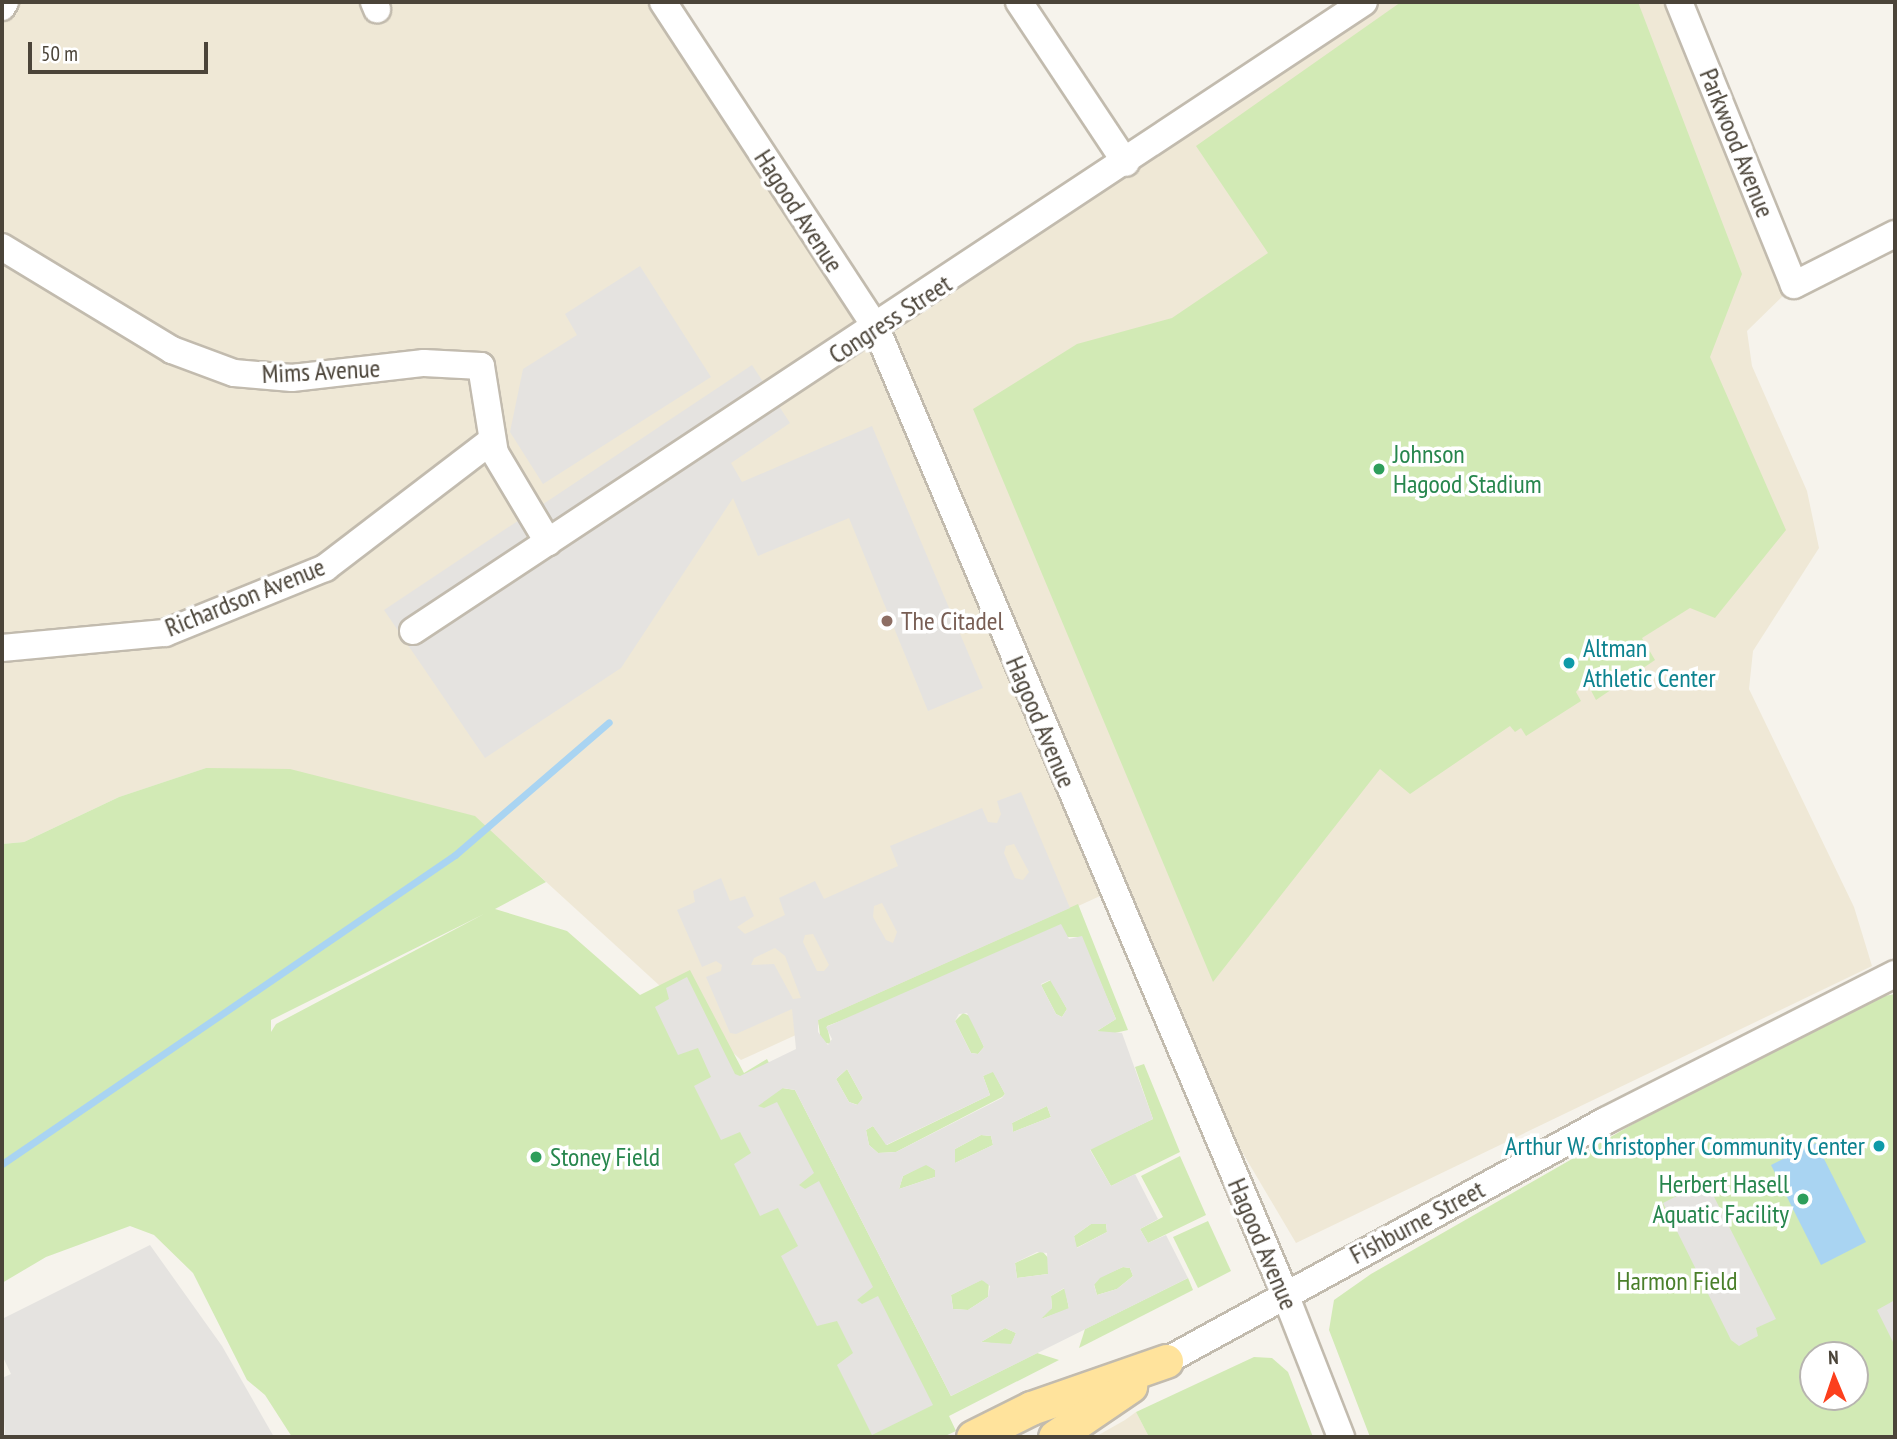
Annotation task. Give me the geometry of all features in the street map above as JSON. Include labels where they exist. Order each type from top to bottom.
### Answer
[{"type":"main road","name":"Fishburne Street","points":[[973,1437],[1031,1408],[1166,1361]]},
{"type":"main road","name":"Fishburne Street","points":[[1055,1437],[1166,1361]]},
{"type":"street","points":[[2,7],[5,2]]},
{"type":"street","name":"Hagood Avenue","points":[[663,2],[876,328],[1285,1294],[1341,1437]]},
{"type":"street","points":[[1019,2],[1126,163]]},
{"type":"street","name":"Congress Street","points":[[413,631],[1126,163],[1364,2]]},
{"type":"street","name":"Parkwood Avenue","points":[[1679,4],[1794,285],[1895,234]]},
{"type":"street","name":"Mims Avenue","points":[[2,247],[172,350],[234,373],[292,377],[424,363],[481,366],[491,440],[505,474],[548,542]]},
{"type":"street","name":"Richardson Avenue","points":[[2,648],[165,633],[326,568],[491,440]]},
{"type":"street","name":"Fishburne Street","points":[[1166,1361],[1605,1121],[1895,974]]},
{"type":"shaded area","name":"The Citadel","points":[[2,2],[663,2],[876,328],[1364,2],[1679,2],[1794,285],[1747,331],[1752,366],[1807,491],[1819,548],[1753,651],[1749,689],[1854,907],[1872,966],[1296,1243],[1176,1040],[1111,891],[741,1060],[474,816],[206,768],[119,797],[24,842],[2,844]]},
{"type":"shaded area","points":[[640,266],[711,377],[543,484],[510,432],[523,369],[577,335],[565,314]]},
{"type":"shaded area","points":[[752,365],[790,423],[731,463],[742,482],[872,426],[983,688],[928,711],[849,518],[758,556],[733,498],[621,668],[485,758],[384,610]]},
{"type":"shaded area","points":[[1021,792],[1070,908],[818,1020],[818,1032],[828,1045],[832,1039],[826,1027],[1061,924],[1069,939],[1082,936],[1116,1019],[1097,1031],[1122,1033],[1153,1119],[1090,1150],[1111,1186],[1135,1174],[1158,1219],[1140,1229],[1148,1243],[1166,1235],[1188,1278],[951,1396],[795,1090],[783,1088],[758,1106],[764,1108],[777,1102],[814,1173],[799,1185],[805,1189],[819,1181],[873,1287],[857,1300],[862,1304],[878,1296],[933,1405],[872,1435],[837,1365],[853,1353],[837,1321],[817,1326],[781,1256],[798,1246],[778,1208],[760,1216],[734,1164],[751,1153],[740,1132],[721,1140],[694,1086],[711,1077],[698,1048],[678,1055],[655,1007],[669,999],[666,988],[687,977],[735,1074],[740,1076],[796,1049],[792,1009],[736,1034],[730,1033],[706,977],[721,971],[722,965],[716,961],[702,967],[677,910],[695,902],[693,891],[721,878],[730,901],[745,896],[754,916],[737,927],[745,934],[785,915],[779,898],[815,881],[824,899],[898,866],[890,846],[982,808],[988,822],[997,823],[1001,814],[997,801]],"holes":[[[1014,844],[1029,872],[1023,880],[1015,878],[1004,853],[1006,846]],[[882,903],[897,932],[893,943],[886,940],[873,917],[874,906]],[[813,934],[829,965],[824,971],[817,971],[803,942],[805,935]],[[775,948],[785,956],[801,998],[793,999],[774,964],[751,965],[754,958]],[[1050,980],[1067,1009],[1062,1017],[1056,1014],[1041,984]],[[967,1013],[984,1047],[978,1054],[971,1053],[955,1021],[959,1014]],[[847,1069],[863,1098],[857,1105],[849,1102],[836,1079]],[[993,1072],[1005,1094],[1002,1098],[896,1152],[878,1153],[869,1145],[866,1130],[873,1126],[886,1145],[990,1095],[983,1076]],[[1047,1106],[1051,1117],[1013,1132],[1012,1123]],[[981,1135],[991,1136],[993,1145],[955,1163],[955,1149]],[[926,1165],[935,1170],[935,1177],[899,1189],[903,1176]],[[1091,1224],[1106,1224],[1107,1232],[1077,1248],[1074,1236]],[[1037,1252],[1047,1253],[1048,1274],[1017,1278],[1015,1263]],[[1123,1267],[1130,1268],[1133,1276],[1117,1289],[1097,1295],[1094,1285],[1100,1278]],[[982,1280],[990,1286],[988,1297],[968,1310],[953,1309],[951,1295]],[[1064,1288],[1069,1308],[1041,1319],[1052,1308],[1051,1296]],[[1005,1328],[1016,1333],[1011,1344],[981,1342]]]},
{"type":"shaded area","points":[[1706,1181],[1776,1319],[1756,1328],[1758,1336],[1739,1346],[1731,1340],[1663,1203]]},
{"type":"shaded area","points":[[150,1245],[222,1346],[274,1437],[5,1437],[2,1378],[11,1374],[2,1355],[2,1319]]},
{"type":"shaded area","points":[[1895,1300],[1895,1346],[1877,1310]]},
{"type":"shaded area","points":[[1136,1412],[1149,1437],[1095,1437],[1125,1420]]},
{"type":"green space","name":"Johnson Hagood Stadium","points":[[1401,2],[1638,2],[1742,274],[1710,357],[1786,530],[1715,618],[1690,608],[1642,638],[1655,660],[1596,700],[1585,679],[1576,692],[1581,701],[1526,736],[1521,728],[1515,732],[1510,726],[1410,794],[1380,769],[1213,982],[973,409],[1077,344],[1172,318],[1268,253],[1196,146]]},
{"type":"green space","points":[[206,768],[290,769],[475,816],[546,882],[495,909],[567,931],[640,995],[690,970],[744,1073],[767,1059],[782,1088],[795,1090],[951,1396],[1037,1353],[1059,1360],[949,1416],[956,1431],[943,1437],[292,1437],[265,1395],[247,1380],[193,1273],[154,1235],[130,1226],[46,1257],[2,1283],[2,844],[24,842],[119,797]],"holes":[[[484,914],[276,1024],[271,1032],[271,1020]]]},
{"type":"green space","points":[[1078,904],[1128,1030],[1106,1035],[1097,1031],[1116,1019],[1081,937],[1067,937],[827,1026],[831,1044],[821,1042],[818,1020]]},
{"type":"green space","points":[[1051,980],[1067,1009],[1062,1017],[1056,1014],[1041,985]]},
{"type":"green space","name":"Harmon Field","points":[[1895,994],[1895,1437],[1370,1437],[1329,1330],[1334,1300],[1371,1274],[1668,1104],[1879,997]]},
{"type":"green space","points":[[963,1013],[970,1016],[984,1047],[978,1054],[971,1053],[955,1021]]},
{"type":"green space","points":[[1144,1064],[1180,1152],[1111,1186],[1090,1149],[1153,1119],[1135,1067]]},
{"type":"green space","points":[[847,1069],[863,1098],[858,1105],[849,1102],[836,1079]]},
{"type":"green space","points":[[993,1071],[1005,1094],[1002,1097],[896,1152],[878,1153],[869,1145],[866,1130],[873,1126],[887,1145],[990,1095],[983,1076]]},
{"type":"green space","points":[[1047,1106],[1051,1117],[1013,1132],[1012,1123]]},
{"type":"green space","points":[[981,1135],[991,1136],[993,1145],[955,1163],[955,1149]]},
{"type":"green space","points":[[1180,1156],[1206,1215],[1148,1243],[1140,1229],[1163,1217],[1141,1176]]},
{"type":"green space","points":[[926,1164],[935,1170],[935,1177],[899,1189],[903,1176]]},
{"type":"green space","points":[[1208,1221],[1231,1271],[1198,1288],[1173,1237]]},
{"type":"green space","points":[[1091,1224],[1106,1224],[1107,1232],[1076,1248],[1074,1236]]},
{"type":"green space","points":[[1042,1251],[1050,1260],[1048,1274],[1017,1278],[1015,1263]]},
{"type":"green space","points":[[1123,1267],[1130,1268],[1133,1276],[1117,1289],[1097,1295],[1094,1284],[1100,1277]]},
{"type":"green space","points":[[1188,1278],[1193,1290],[1079,1348],[1085,1329]]},
{"type":"green space","points":[[981,1280],[989,1281],[988,1297],[968,1310],[953,1309],[951,1295]]},
{"type":"green space","points":[[1065,1288],[1069,1309],[1041,1319],[1040,1316],[1052,1308],[1051,1296]]},
{"type":"green space","points":[[1005,1328],[1016,1333],[1011,1345],[981,1342]]},
{"type":"green space","points":[[1254,1357],[1272,1358],[1288,1372],[1313,1437],[1149,1437],[1136,1412]]},
{"type":"water","points":[[1816,1143],[1866,1242],[1821,1265],[1771,1165]]},
{"type":"waterway","points":[[2,1164],[455,855],[609,722]]},
{"type":"place","name":"Johnson Hagood Stadium","points":[[1379,469]]},
{"type":"place","name":"The Citadel","points":[[887,621]]},
{"type":"place","name":"Altman Athletic Center","points":[[1569,663]]},
{"type":"place","name":"Arthur W. Christopher Community Center","points":[[1879,1146]]},
{"type":"place","name":"Stoney Field","points":[[536,1157]]},
{"type":"place","name":"Herbert Hasell Aquatic Facility","points":[[1803,1199]]}]
